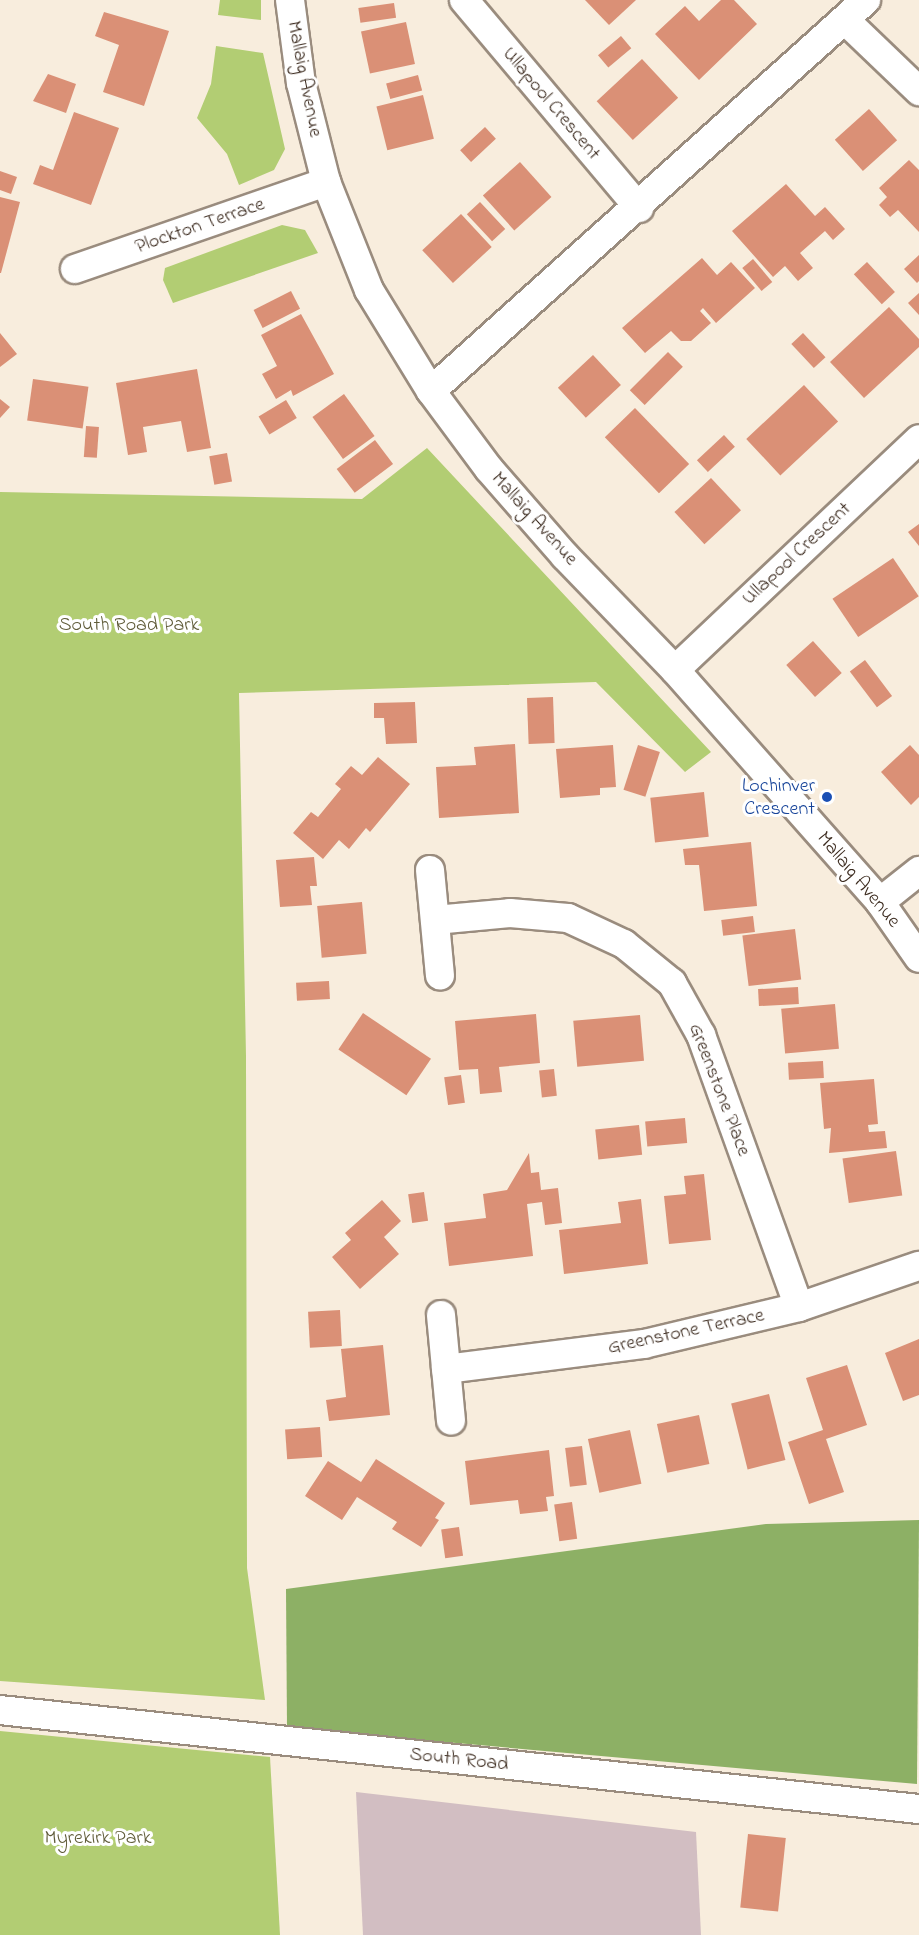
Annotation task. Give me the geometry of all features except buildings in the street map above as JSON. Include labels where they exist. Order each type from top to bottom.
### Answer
[{"type":"street","name":"Mallaig Avenue","points":[[290,0],[301,83],[326,182],[369,290],[431,391],[489,469],[675,670],[880,902],[919,958]]},
{"type":"street","name":"Ullapool Crescent","points":[[464,0],[639,208]]},
{"type":"street","points":[[431,391],[639,208],[866,0]]},
{"type":"street","points":[[845,20],[919,91]]},
{"type":"street","name":"Plockton Terrace","points":[[75,269],[326,182]]},
{"type":"street","name":"Ullapool Crescent","points":[[675,670],[919,439]]},
{"type":"street","points":[[430,870],[440,976]]},
{"type":"street","points":[[880,902],[919,871]]},
{"type":"street","name":"Greenstone Place","points":[[435,920],[510,913],[568,918],[624,944],[672,983],[701,1035],[799,1307]]},
{"type":"street","name":"Greenstone Terrace","points":[[446,1369],[644,1344],[799,1307],[919,1266]]},
{"type":"street","points":[[441,1315],[451,1420]]},
{"type":"street","name":"South Road","points":[[0,1710],[919,1809]]},
{"type":"shaded area","points":[[356,1792],[696,1832],[701,1935],[363,1935]]},
{"type":"green space","points":[[220,0],[261,0],[261,20],[218,15]]},
{"type":"green space","points":[[216,46],[263,53],[285,149],[274,170],[239,185],[227,154],[197,118],[211,84]]},
{"type":"green space","points":[[282,225],[305,230],[318,253],[173,303],[163,280],[165,268]]},
{"type":"green space","name":"South Road Park","points":[[427,448],[711,752],[685,772],[596,682],[239,693],[246,1056],[247,1568],[265,1700],[0,1681],[0,492],[362,499]]},
{"type":"green space","points":[[919,1520],[917,1784],[287,1728],[286,1589],[766,1524]]},
{"type":"green space","name":"Myrekirk Park","points":[[0,1731],[270,1757],[280,1935],[0,1935]]},
{"type":"place","name":"Lochinver Crescent","points":[[827,797]]}]
